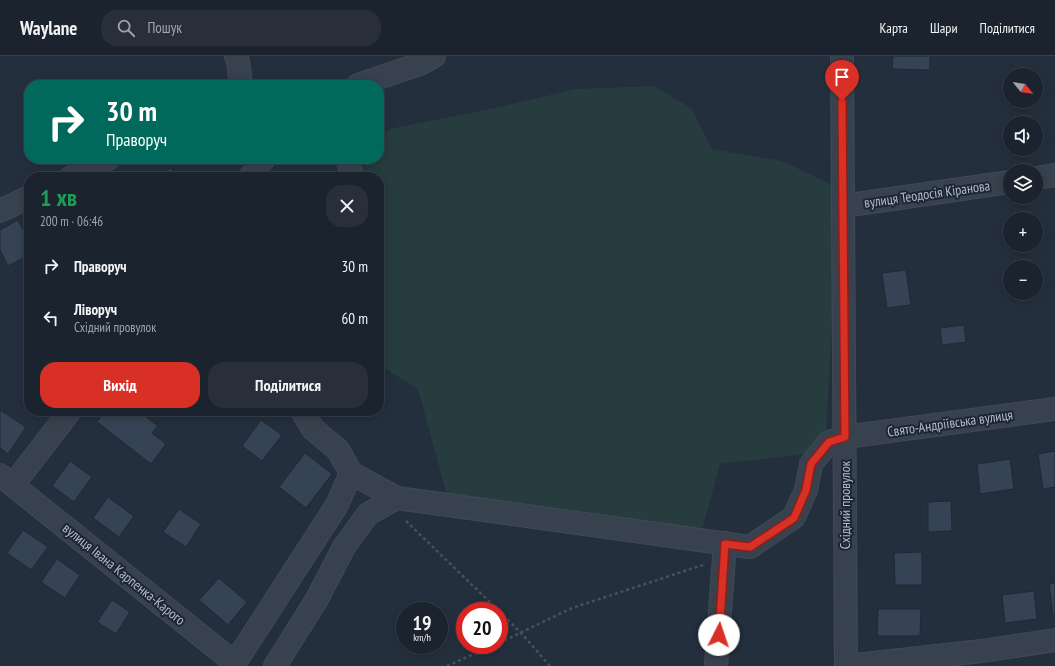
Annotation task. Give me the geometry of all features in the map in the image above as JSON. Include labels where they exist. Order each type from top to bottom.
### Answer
[{"type":"street","points":[[373,80],[420,64],[434,56]]},
{"type":"street","name":"Східний провулок","points":[[842,56],[846,666]]},
{"type":"street","points":[[238,58],[240,80]]},
{"type":"street","points":[[81,172],[98,164]]},
{"type":"street","points":[[254,172],[260,164]]},
{"type":"street","points":[[1043,177],[1055,176]]},
{"type":"street","name":"вулиця Теодосія Кіранова","points":[[843,206],[1003,183]]},
{"type":"street","points":[[0,211],[24,199]]},
{"type":"street","name":"Свято-Андріївська вулиця","points":[[392,500],[725,551],[750,547],[794,518],[806,490],[811,464],[829,442],[845,437],[1055,409]]},
{"type":"street","name":"вулиця Івана Карпенка-Карого","points":[[65,416],[6,480],[234,665]]},
{"type":"street","points":[[275,666],[317,599],[344,547],[368,514],[392,500],[352,473],[338,450],[313,429],[305,416]]},
{"type":"street","points":[[234,665],[337,505],[352,473]]},
{"type":"street","points":[[716,666],[725,551]]},
{"type":"street","points":[[846,666],[982,651],[1055,640]]},
{"type":"path","points":[[392,500],[490,602]]},
{"type":"path","points":[[508,639],[572,608],[725,551]]},
{"type":"path","points":[[508,620],[550,666]]},
{"type":"path","points":[[447,666],[474,654]]},
{"type":"green space","points":[[654,86],[691,108],[712,149],[782,161],[839,188],[826,435],[807,454],[720,464],[701,534],[448,499],[418,389],[384,368],[384,172],[364,172],[365,164],[384,164],[384,134],[389,129],[495,108],[576,89]]},
{"type":"building","points":[[893,56],[930,56],[930,70],[892,69]]},
{"type":"building","points":[[172,168],[173,172],[163,172]]},
{"type":"building","points":[[18,220],[24,231],[24,258],[8,266],[0,250],[0,230]]},
{"type":"building","points":[[906,270],[911,305],[887,308],[882,273]]},
{"type":"building","points":[[964,325],[966,342],[942,345],[940,328]]},
{"type":"building","points":[[0,410],[26,427],[8,454],[0,448]]},
{"type":"building","points":[[101,416],[145,416],[158,426],[152,433],[166,444],[151,464],[97,422]]},
{"type":"building","points":[[261,420],[282,435],[262,461],[242,446]]},
{"type":"building","points":[[1055,451],[1055,487],[1043,489],[1038,454]]},
{"type":"building","points":[[305,453],[332,474],[306,508],[279,487]]},
{"type":"building","points":[[1010,459],[1014,489],[980,494],[977,464]]},
{"type":"building","points":[[70,461],[92,477],[74,502],[52,486]]},
{"type":"building","points":[[108,497],[134,516],[119,537],[93,518]]},
{"type":"building","points":[[951,501],[952,531],[928,532],[928,502]]},
{"type":"building","points":[[179,509],[201,524],[186,547],[163,532]]},
{"type":"building","points":[[23,530],[48,547],[31,570],[7,553]]},
{"type":"building","points":[[922,552],[922,585],[895,585],[894,553]]},
{"type":"building","points":[[57,559],[80,575],[65,598],[41,582]]},
{"type":"building","points":[[219,578],[247,602],[228,625],[199,600]]},
{"type":"building","points":[[1055,583],[1055,616],[1053,616],[1049,584]]},
{"type":"building","points":[[1034,591],[1037,619],[1005,623],[1002,595]]},
{"type":"building","points":[[112,600],[130,612],[116,634],[97,622]]},
{"type":"building","points":[[878,609],[921,609],[920,636],[877,636]]},
{"type":"route","points":[[719,635],[725,544],[750,547],[794,518],[806,490],[811,464],[829,442],[845,437],[842,101]]}]
